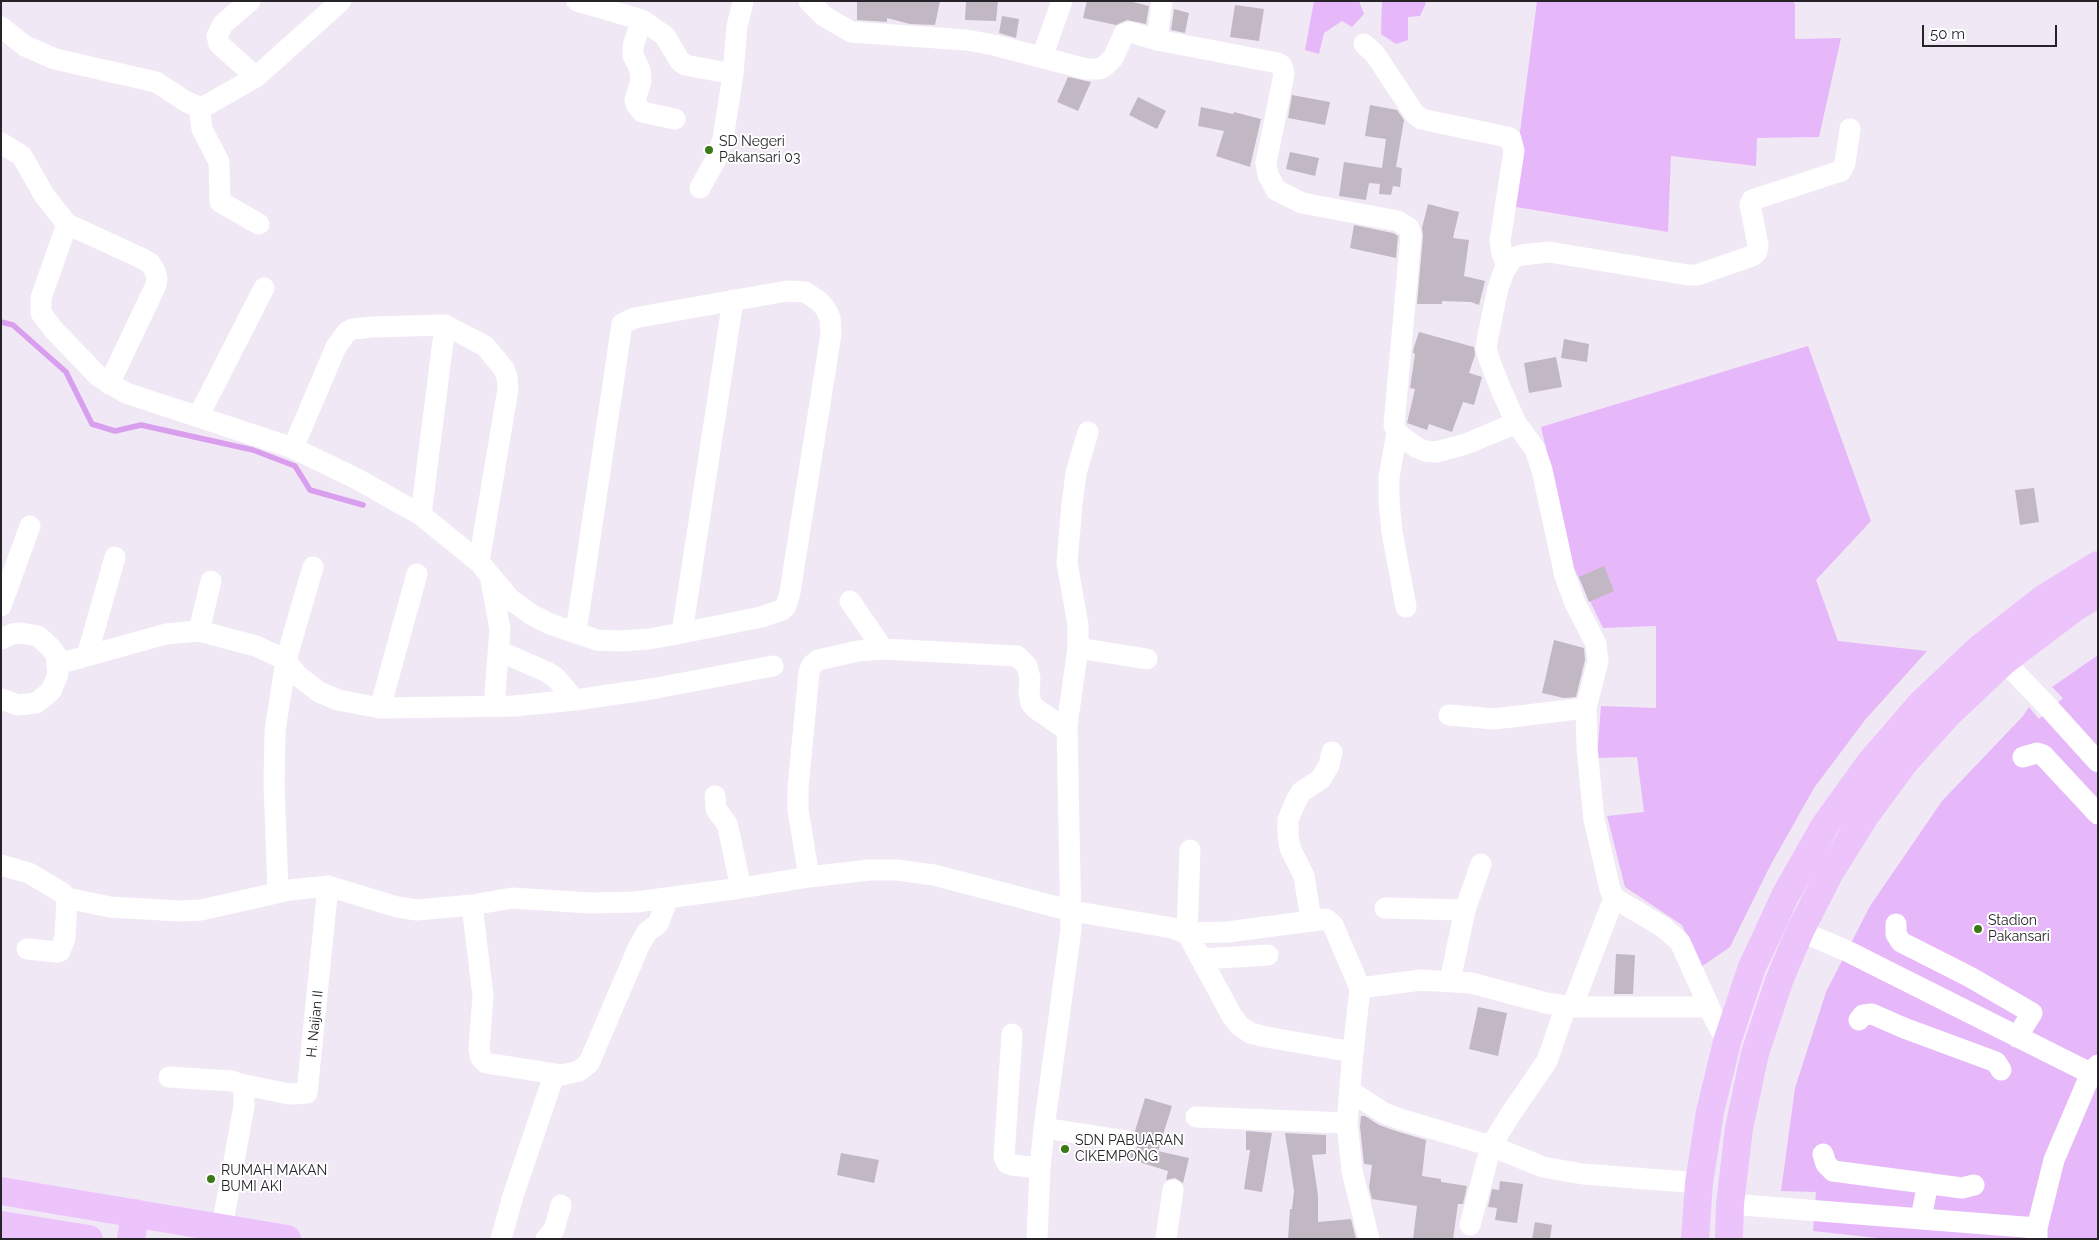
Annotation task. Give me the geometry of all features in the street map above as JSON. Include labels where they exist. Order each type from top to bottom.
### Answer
[{"type":"main road","points":[[1695,1239],[1699,1183],[1710,1112],[1727,1042],[1752,967],[1785,896],[1824,827],[1876,756],[1921,704],[1979,649],[2043,599],[2098,565]]},
{"type":"main road","points":[[1729,1239],[1730,1204],[1739,1128],[1755,1054],[1779,981],[1800,931],[1830,872],[1864,816],[1904,763],[1948,714],[2004,661],[2074,608],[2098,594]]},
{"type":"main road","points":[[1752,967],[1779,981]]},
{"type":"main road","points":[[1,1191],[133,1226],[222,1227],[287,1239]]},
{"type":"main road","points":[[1,1225],[89,1239]]},
{"type":"street","points":[[250,1],[223,24],[217,36],[219,44],[256,77]]},
{"type":"street","points":[[1,27],[25,46],[55,59],[156,82],[187,102],[199,107],[207,105],[256,77],[341,1]]},
{"type":"street","points":[[577,1],[642,20],[665,36],[680,61],[685,65],[733,74]]},
{"type":"street","points":[[700,188],[717,157],[723,139],[733,74],[737,26],[742,2],[755,1]]},
{"type":"street","points":[[809,1],[824,16],[851,32],[966,40],[1086,69],[1098,70],[1113,58],[1122,37],[1127,33],[1278,63],[1282,66],[1284,74],[1266,164],[1268,175],[1276,190],[1302,203],[1398,222],[1409,228],[1411,245],[1394,425],[1397,433],[1389,477],[1389,509],[1406,607]]},
{"type":"street","points":[[1042,57],[1062,1]]},
{"type":"street","points":[[1157,40],[1162,1]]},
{"type":"street","points":[[642,20],[633,46],[633,55],[640,70],[641,80],[635,100],[636,104],[642,112],[675,119]]},
{"type":"street","points":[[1364,44],[1375,54],[1414,113],[1420,119],[1507,136],[1512,139],[1514,151],[1500,241],[1502,254],[1507,265]]},
{"type":"street","points":[[199,107],[202,129],[219,162],[220,202],[259,224]]},
{"type":"street","points":[[1727,1042],[1680,942],[1663,927],[1614,898],[1610,889],[1594,820],[1590,790],[1586,708],[1598,661],[1596,644],[1575,603],[1565,576],[1546,485],[1535,449],[1518,426],[1500,387],[1486,348],[1498,288],[1507,265],[1513,258],[1549,252],[1688,275],[1706,272],[1752,256],[1757,252],[1758,245],[1750,205],[1752,200],[1841,171],[1845,163],[1850,129]]},
{"type":"street","points":[[3,151],[22,156],[44,195],[68,224],[141,258],[150,263],[155,271],[156,285],[109,384]]},
{"type":"street","points":[[68,224],[41,298],[41,313],[53,329],[109,384],[126,393],[293,448],[357,479],[421,514],[484,568],[510,599],[532,615],[550,624],[597,640],[648,639],[682,633],[761,617],[782,610],[786,606],[790,592],[831,334],[830,318],[819,301],[805,292],[787,291],[634,318],[622,324],[576,632]]},
{"type":"street","points":[[198,417],[264,288]]},
{"type":"street","points":[[682,633],[733,300]]},
{"type":"street","points":[[293,448],[336,347],[347,332],[353,329],[445,326],[485,346],[499,362],[507,377],[508,389],[484,568],[497,603],[500,629],[494,706]]},
{"type":"street","points":[[421,514],[445,326]]},
{"type":"street","points":[[1397,433],[1416,448],[1436,452],[1518,426]]},
{"type":"street","points":[[1037,1239],[1044,1128],[1070,943],[1072,911],[1067,730],[1078,648],[1078,625],[1068,562],[1069,533],[1076,473],[1088,432]]},
{"type":"street","points":[[1,606],[30,526]]},
{"type":"street","points":[[87,656],[115,557]]},
{"type":"street","points":[[278,892],[274,784],[275,731],[286,660],[312,567]]},
{"type":"street","points":[[380,708],[417,574]]},
{"type":"street","points":[[199,631],[211,581]]},
{"type":"street","points":[[850,601],[884,649]]},
{"type":"street","points":[[58,664],[166,634],[199,631],[256,646],[286,660],[297,675],[320,692],[338,700],[380,708],[494,706],[575,700],[651,689],[773,666]]},
{"type":"street","points":[[1,639],[12,634],[21,633],[38,636],[51,648],[58,664],[58,674],[55,683],[50,691],[36,703],[18,705],[1,699]]},
{"type":"street","points":[[1078,648],[1147,659]]},
{"type":"street","points":[[809,877],[798,810],[798,788],[809,672],[812,665],[818,660],[858,651],[884,649],[1017,656],[1027,666],[1030,678],[1029,693],[1035,708],[1067,730]]},
{"type":"street","points":[[499,651],[548,672],[555,677],[575,700]]},
{"type":"street","points":[[2004,661],[2098,762]]},
{"type":"street","points":[[1449,715],[1494,719],[1586,708]]},
{"type":"street","points":[[1311,920],[1304,876],[1290,848],[1288,820],[1302,792],[1321,779],[1329,766],[1332,752]]},
{"type":"street","points":[[2023,757],[2037,753],[2043,755],[2098,814]]},
{"type":"street","points":[[715,796],[716,809],[727,824],[742,888]]},
{"type":"street","points":[[1190,850],[1187,933],[1232,1016],[1240,1026],[1250,1033],[1266,1038],[1353,1052]]},
{"type":"street","points":[[1450,981],[1465,910],[1481,864]]},
{"type":"street","points":[[1,865],[29,873],[61,892],[67,898],[110,907],[179,911],[219,907],[278,892],[328,886],[397,907],[416,910],[472,905],[512,898],[590,903],[636,902],[809,877],[869,870],[897,870],[934,875],[1072,911],[1172,928],[1187,933],[1228,932],[1326,919],[1333,925],[1360,988],[1347,1123],[1352,1171],[1369,1239]]},
{"type":"street","name":"H. Naijan II","points":[[240,1084],[289,1094],[307,1093],[328,886]]},
{"type":"street","points":[[27,949],[57,952],[60,950],[65,938],[67,898]]},
{"type":"street","points":[[472,905],[483,996],[481,1058],[486,1063],[554,1075],[570,1074],[579,1071],[589,1063],[638,946],[646,932],[658,924],[668,898]]},
{"type":"street","points":[[1470,1225],[1491,1146],[1547,1061],[1614,898]]},
{"type":"street","points":[[1385,908],[1465,910]]},
{"type":"street","points":[[1896,924],[1896,934],[1902,942],[1970,977],[2032,1013],[2017,1037]]},
{"type":"street","points":[[1730,1204],[1921,1218],[2037,1233],[2054,1160],[2096,1072],[2017,1037],[1847,951],[1800,931]]},
{"type":"street","points":[[1201,959],[1268,955]]},
{"type":"street","points":[[1360,988],[1421,980],[1450,981],[1471,983],[1569,1007],[1709,1007]]},
{"type":"street","points":[[1859,1020],[1863,1015],[1872,1014],[1904,1028],[1996,1062],[2001,1070]]},
{"type":"street","points":[[1012,1034],[1004,1157],[1007,1163],[1012,1165],[1040,1168]]},
{"type":"street","points":[[501,1239],[513,1196],[554,1075]]},
{"type":"street","points":[[169,1078],[232,1081],[240,1084],[244,1090],[244,1106],[222,1227]]},
{"type":"street","points":[[1350,1091],[1384,1113],[1491,1146],[1543,1167],[1583,1174],[1699,1183]]},
{"type":"street","points":[[1196,1117],[1347,1123]]},
{"type":"street","points":[[1044,1128],[1127,1141]]},
{"type":"street","points":[[1823,1154],[1826,1164],[1833,1171],[1962,1188],[1974,1185]]},
{"type":"street","points":[[1921,1218],[1928,1183]]},
{"type":"street","points":[[1166,1239],[1174,1190]]},
{"type":"street","points":[[546,1239],[554,1230],[561,1205]]},
{"type":"shaded area","points":[[1314,1],[1359,1],[1364,14],[1352,27],[1342,21],[1324,33],[1319,54],[1305,50]]},
{"type":"shaded area","points":[[1382,1],[1424,1],[1426,3],[1420,16],[1408,17],[1408,40],[1396,44],[1381,34]]},
{"type":"shaded area","points":[[1537,1],[1793,1],[1795,4],[1795,39],[1841,38],[1819,137],[1757,138],[1756,166],[1671,156],[1668,232],[1516,207],[1512,194]]},
{"type":"shaded area","points":[[1808,346],[1871,521],[1816,580],[1838,641],[1927,651],[1865,720],[1814,788],[1770,866],[1730,947],[1701,967],[1682,925],[1625,887],[1607,816],[1644,812],[1637,757],[1597,758],[1601,706],[1656,708],[1656,626],[1603,628],[1573,566],[1541,427]]},
{"type":"shaded area","name":"Stadion Pakansari","points":[[2098,655],[2098,1239],[1887,1239],[1813,1231],[1816,1192],[1781,1191],[1795,1088],[1826,992],[1870,906],[1942,801],[2023,716],[2029,707],[2039,719],[2063,698],[2052,687]]},
{"type":"building","points":[[857,1],[940,1],[935,25],[910,24],[887,18],[887,22],[857,20]]},
{"type":"building","points":[[966,1],[998,1],[996,21],[965,20]]},
{"type":"building","points":[[1087,1],[1129,1],[1149,6],[1146,24],[1127,20],[1116,25],[1083,18]]},
{"type":"building","points":[[1235,5],[1264,9],[1259,41],[1230,37]]},
{"type":"building","points":[[1174,9],[1189,13],[1185,33],[1171,30]]},
{"type":"building","points":[[1002,16],[1019,19],[1016,38],[999,33]]},
{"type":"building","points":[[1068,77],[1091,82],[1078,111],[1057,102]]},
{"type":"building","points":[[1292,95],[1330,102],[1325,125],[1288,118]]},
{"type":"building","points":[[1138,97],[1166,111],[1157,129],[1129,115]]},
{"type":"building","points":[[1370,105],[1397,110],[1404,120],[1396,167],[1402,168],[1400,187],[1393,186],[1391,195],[1379,194],[1380,184],[1369,183],[1366,200],[1339,196],[1344,162],[1382,168],[1386,139],[1365,136]]},
{"type":"building","points":[[1201,107],[1233,114],[1234,112],[1261,119],[1250,167],[1216,156],[1224,131],[1198,126]]},
{"type":"building","points":[[1290,152],[1319,158],[1315,176],[1286,169]]},
{"type":"building","points":[[1428,204],[1459,212],[1453,238],[1469,240],[1464,276],[1485,281],[1479,305],[1471,302],[1442,301],[1442,304],[1417,304],[1423,236],[1422,228]]},
{"type":"building","points":[[1354,225],[1393,233],[1398,236],[1396,258],[1350,248]]},
{"type":"building","points":[[1419,332],[1474,347],[1475,355],[1469,373],[1482,377],[1474,405],[1463,402],[1452,432],[1429,424],[1427,430],[1407,423],[1415,389],[1410,388],[1415,354],[1413,353]]},
{"type":"building","points":[[1564,339],[1589,344],[1587,362],[1561,358]]},
{"type":"building","points":[[1556,357],[1562,387],[1529,393],[1524,363]]},
{"type":"building","points":[[2034,488],[2039,522],[2020,525],[2015,490]]},
{"type":"building","points":[[1604,566],[1614,591],[1589,602],[1579,577]]},
{"type":"building","points":[[1554,640],[1584,648],[1585,660],[1576,697],[1564,698],[1542,693]]},
{"type":"building","points":[[1616,954],[1635,955],[1633,994],[1614,994]]},
{"type":"building","points":[[1478,1007],[1507,1013],[1498,1056],[1469,1049]]},
{"type":"building","points":[[1145,1098],[1172,1106],[1158,1151],[1189,1158],[1183,1183],[1175,1178],[1166,1180],[1168,1171],[1126,1158],[1128,1153],[1136,1149],[1139,1143],[1139,1137],[1135,1131]]},
{"type":"building","points":[[1361,1116],[1365,1116],[1379,1125],[1426,1140],[1422,1176],[1441,1179],[1441,1182],[1467,1186],[1463,1204],[1458,1204],[1453,1239],[1413,1239],[1417,1206],[1372,1199],[1369,1187],[1372,1165],[1364,1164],[1360,1127]]},
{"type":"building","points":[[1246,1131],[1272,1133],[1262,1192],[1244,1189],[1250,1150],[1246,1150]]},
{"type":"building","points":[[1285,1133],[1326,1135],[1326,1154],[1312,1155],[1318,1195],[1318,1222],[1351,1219],[1356,1239],[1288,1239],[1290,1209],[1292,1209],[1294,1191]]},
{"type":"building","points":[[841,1153],[879,1160],[874,1183],[837,1175]]},
{"type":"building","points":[[1500,1181],[1523,1184],[1517,1223],[1495,1220],[1497,1208],[1488,1207],[1492,1189],[1499,1190]]},
{"type":"building","points":[[1535,1222],[1552,1225],[1550,1239],[1532,1239]]},
{"type":"waterway","points":[[1,322],[13,325],[66,372],[92,424],[115,431],[141,425],[253,450],[295,466],[310,490],[363,505]]},
{"type":"place","name":"SD Negeri Pakansari 03","points":[[709,150]]},
{"type":"place","name":"Stadion Pakansari","points":[[1978,929]]},
{"type":"place","name":"SDN PABUARAN CIKEMPONG","points":[[1065,1149]]},
{"type":"place","name":"RUMAH MAKAN BUMI AKI","points":[[211,1179]]}]
